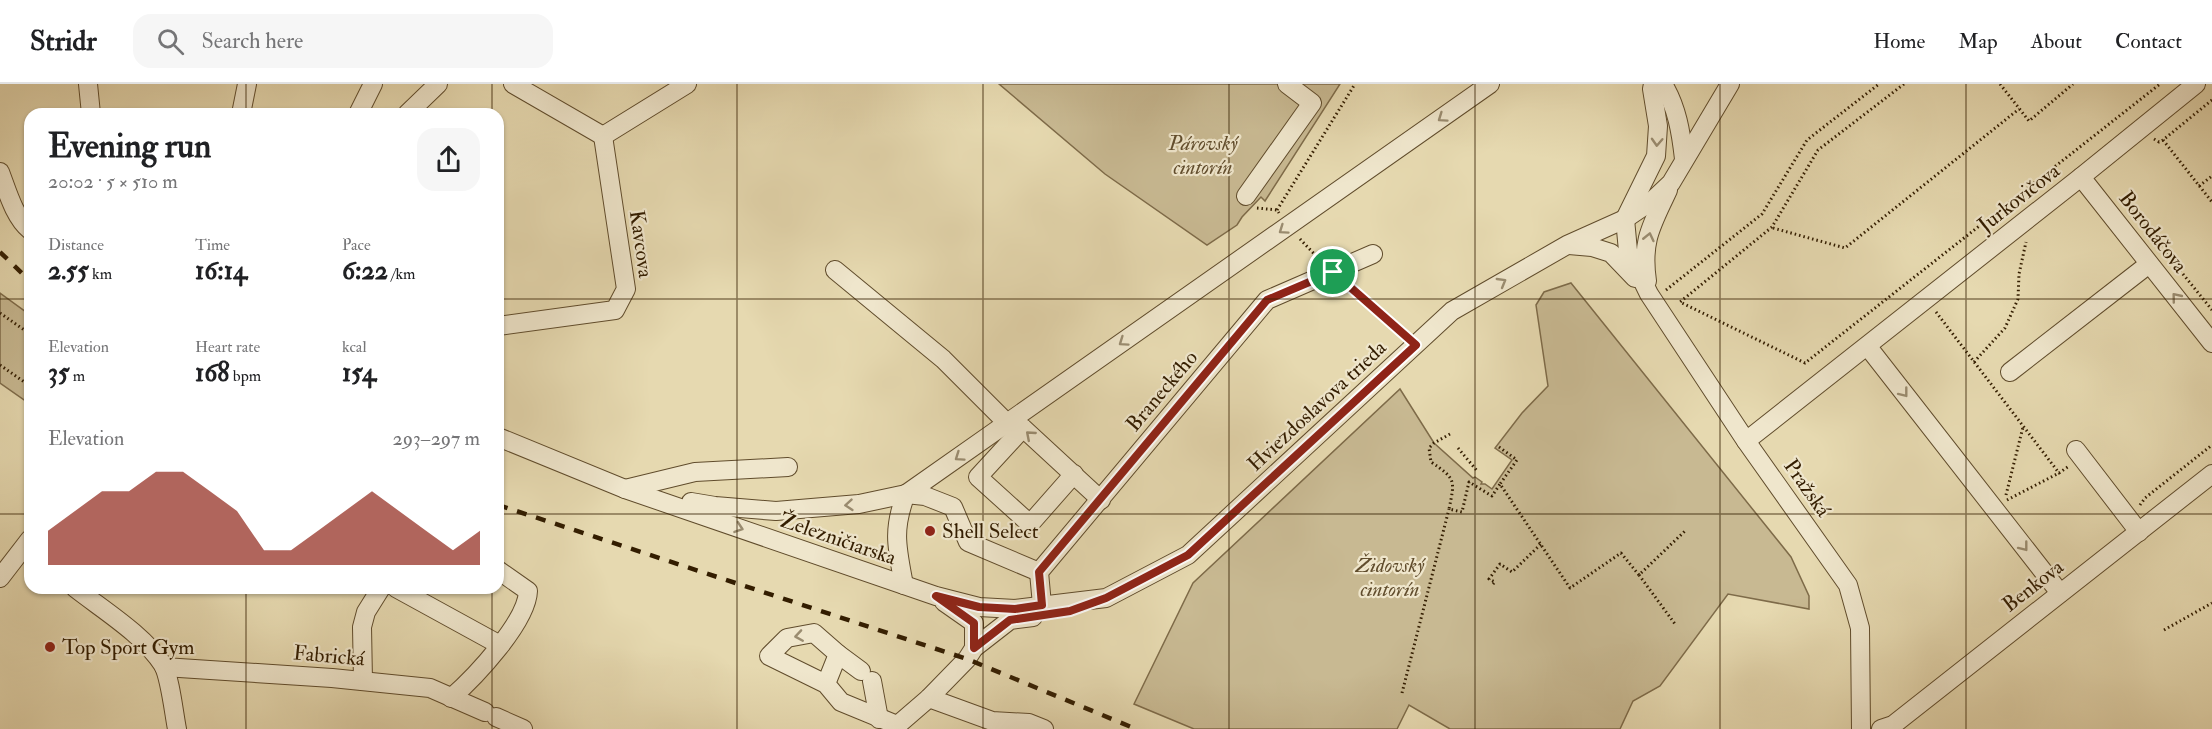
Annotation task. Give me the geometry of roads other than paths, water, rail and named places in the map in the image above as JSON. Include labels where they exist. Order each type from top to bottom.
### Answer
[{"type":"street","points":[[88,84],[90,108]]},
{"type":"street","points":[[242,108],[247,84]]},
{"type":"street","points":[[361,108],[373,84]]},
{"type":"street","points":[[413,108],[438,84]]},
{"type":"street","points":[[513,84],[603,136],[687,84]]},
{"type":"street","points":[[1246,196],[1312,103],[1287,84]]},
{"type":"street","points":[[904,585],[896,542],[898,515],[906,494],[1490,84]]},
{"type":"street","points":[[1653,84],[1658,126],[1656,156],[1625,219],[1628,251],[1656,294]]},
{"type":"street","points":[[1663,84],[1681,128],[1684,159]]},
{"type":"street","name":"Hviezdoslavova trieda","points":[[1042,605],[1106,598],[1188,555],[1452,311],[1567,245],[1625,219],[1653,200],[1671,183],[1730,84]]},
{"type":"street","name":"Jurkovičova","points":[[1746,441],[2196,84]]},
{"type":"street","name":"Kavcova","points":[[504,325],[615,310],[627,288],[603,136]]},
{"type":"street","points":[[0,172],[24,224]]},
{"type":"street","name":"Borodáčova","points":[[2081,177],[2212,343]]},
{"type":"street","points":[[1656,294],[1645,267],[1647,236],[1671,183]]},
{"type":"street","points":[[1567,245],[1611,253],[1656,294]]},
{"type":"street","name":"Braneckého","points":[[1039,572],[1267,300],[1373,254]]},
{"type":"street","points":[[2010,372],[2149,264]]},
{"type":"street","points":[[835,270],[943,359],[1007,423]]},
{"type":"street","name":"Pražská","points":[[1656,294],[1746,441],[1848,585],[1860,628],[1861,729]]},
{"type":"street","points":[[1868,346],[2060,593]]},
{"type":"street","points":[[1074,474],[1030,524],[978,477],[1023,428],[1074,474],[1101,500]]},
{"type":"street","name":"Železničiarska","points":[[504,439],[625,489],[936,596],[979,607],[1015,609],[1042,605]]},
{"type":"street","points":[[2079,454],[2134,527]]},
{"type":"street","points":[[625,489],[695,472],[788,467]]},
{"type":"street","name":"Benkova","points":[[1881,729],[1893,725],[2060,593],[2134,527],[2212,474]]},
{"type":"street","name":"Železničiarska","points":[[625,489],[716,506],[776,511],[859,504],[906,494]]},
{"type":"street","points":[[906,494],[925,496],[953,507],[968,542],[1039,572],[1042,605]]},
{"type":"street","points":[[0,578],[24,551]]},
{"type":"street","points":[[452,698],[474,677],[500,645],[528,603],[528,591],[504,574]]},
{"type":"street","points":[[83,594],[130,631],[151,650],[164,667],[177,729]]},
{"type":"street","points":[[363,681],[362,627],[366,612],[377,594]]},
{"type":"street","points":[[407,594],[500,645]]},
{"type":"street","points":[[936,596],[974,623],[974,648]]},
{"type":"street","points":[[889,724],[929,698],[974,648],[1010,620],[1070,611],[1106,598]]},
{"type":"street","points":[[814,633],[867,676],[889,724],[841,702],[826,684],[769,656],[787,638],[814,633]]},
{"type":"street","points":[[826,684],[838,654]]},
{"type":"street","name":"Fabrická","points":[[164,667],[430,688],[523,729]]},
{"type":"street","points":[[929,698],[992,722],[1029,723],[1044,729]]},
{"type":"railway","points":[[0,252],[24,275]]},
{"type":"railway","points":[[504,507],[967,659],[1136,729]]},
{"type":"place","name":"Shell Select","points":[[930,531]]},
{"type":"place","name":"Top Sport Gym","points":[[50,647]]},
{"type":"park label","name":"Párovský cintorín","points":[[1203,155]]},
{"type":"park label","name":"Židovský cintorín","points":[[1390,577]]}]
